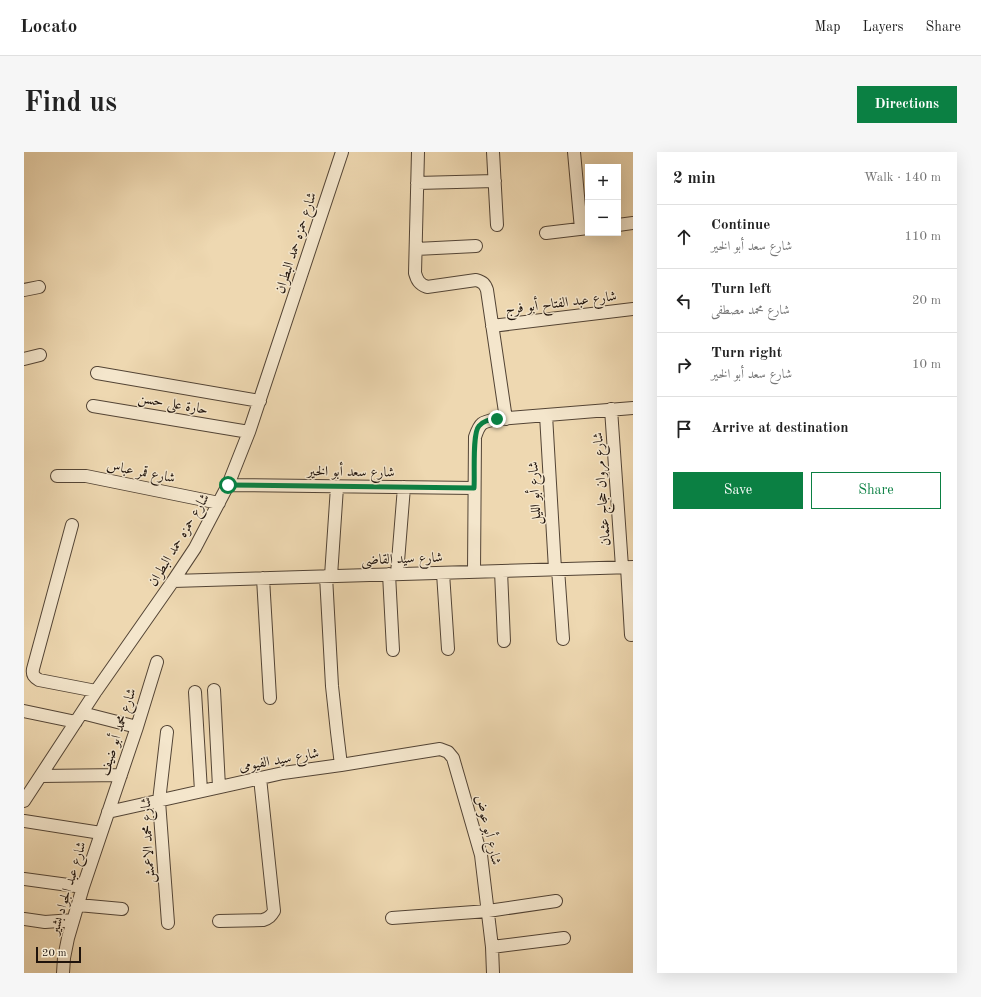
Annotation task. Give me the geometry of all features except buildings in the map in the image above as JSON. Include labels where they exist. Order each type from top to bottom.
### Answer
[{"type":"street","name":"شارع حمزه حمد البطران","points":[[24,801],[96,691],[195,548],[228,485],[260,401],[342,152]]},
{"type":"street","points":[[418,152],[416,279],[420,284],[426,286],[476,280],[485,285],[487,290],[506,419]]},
{"type":"street","points":[[493,152],[497,225]]},
{"type":"street","points":[[546,234],[584,229],[574,152]]},
{"type":"street","points":[[417,183],[495,181]]},
{"type":"street","points":[[621,225],[633,223]]},
{"type":"street","points":[[416,248],[476,246]]},
{"type":"street","points":[[24,290],[39,287]]},
{"type":"street","name":"شارع عبد الفتاح أبو فرج","points":[[492,326],[633,309]]},
{"type":"street","points":[[24,359],[40,355]]},
{"type":"street","points":[[97,373],[260,401]]},
{"type":"street","name":"حارة على حسن","points":[[93,406],[249,432]]},
{"type":"street","points":[[474,572],[475,437],[478,426],[486,421],[633,408]]},
{"type":"street","name":"شارع مروان حجاج عثمان","points":[[611,409],[627,567],[631,636]]},
{"type":"street","name":"شارع أبو الليل","points":[[546,415],[563,639]]},
{"type":"street","name":"شارع قمر عباس","points":[[57,476],[86,476],[218,503]]},
{"type":"street","name":"شارع سعد أبو الخير","points":[[228,485],[474,488]]},
{"type":"street","points":[[336,487],[328,576],[332,686],[336,732],[341,765]]},
{"type":"street","points":[[393,650],[393,574],[404,487]]},
{"type":"street","points":[[72,525],[32,674],[39,680],[96,691]]},
{"type":"street","name":"شارع سيد القاضى","points":[[173,581],[627,567]]},
{"type":"street","points":[[501,571],[504,641]]},
{"type":"street","points":[[443,573],[448,649]]},
{"type":"street","points":[[263,578],[270,698]]},
{"type":"street","name":"شارع محمد أبو ضيف","points":[[108,812],[157,662]]},
{"type":"street","points":[[214,690],[219,787]]},
{"type":"street","points":[[195,692],[201,791]]},
{"type":"street","points":[[24,711],[137,727]]},
{"type":"street","name":"شارع محمد الاعمش","points":[[167,732],[159,801],[168,923]]},
{"type":"street","name":"شارع سيد الفيومى","points":[[108,812],[283,773],[440,749],[448,752],[453,758]]},
{"type":"street","name":"شارع أبو عوض","points":[[453,758],[481,855],[492,948],[492,973]]},
{"type":"street","points":[[41,776],[120,775]]},
{"type":"street","points":[[219,921],[263,920],[272,915],[274,911],[260,778]]},
{"type":"street","name":"شارع عبد الجواد بشير","points":[[63,973],[64,958],[73,920],[108,812]]},
{"type":"street","points":[[24,821],[101,833]]},
{"type":"street","points":[[24,879],[83,887]]},
{"type":"street","points":[[392,918],[488,911],[556,901]]},
{"type":"street","points":[[78,904],[122,909]]},
{"type":"street","points":[[24,919],[45,922],[73,920]]},
{"type":"street","points":[[492,948],[564,938]]},
{"type":"route","points":[[228,485],[474,488],[475,437],[478,426],[486,421],[497,419]]}]
